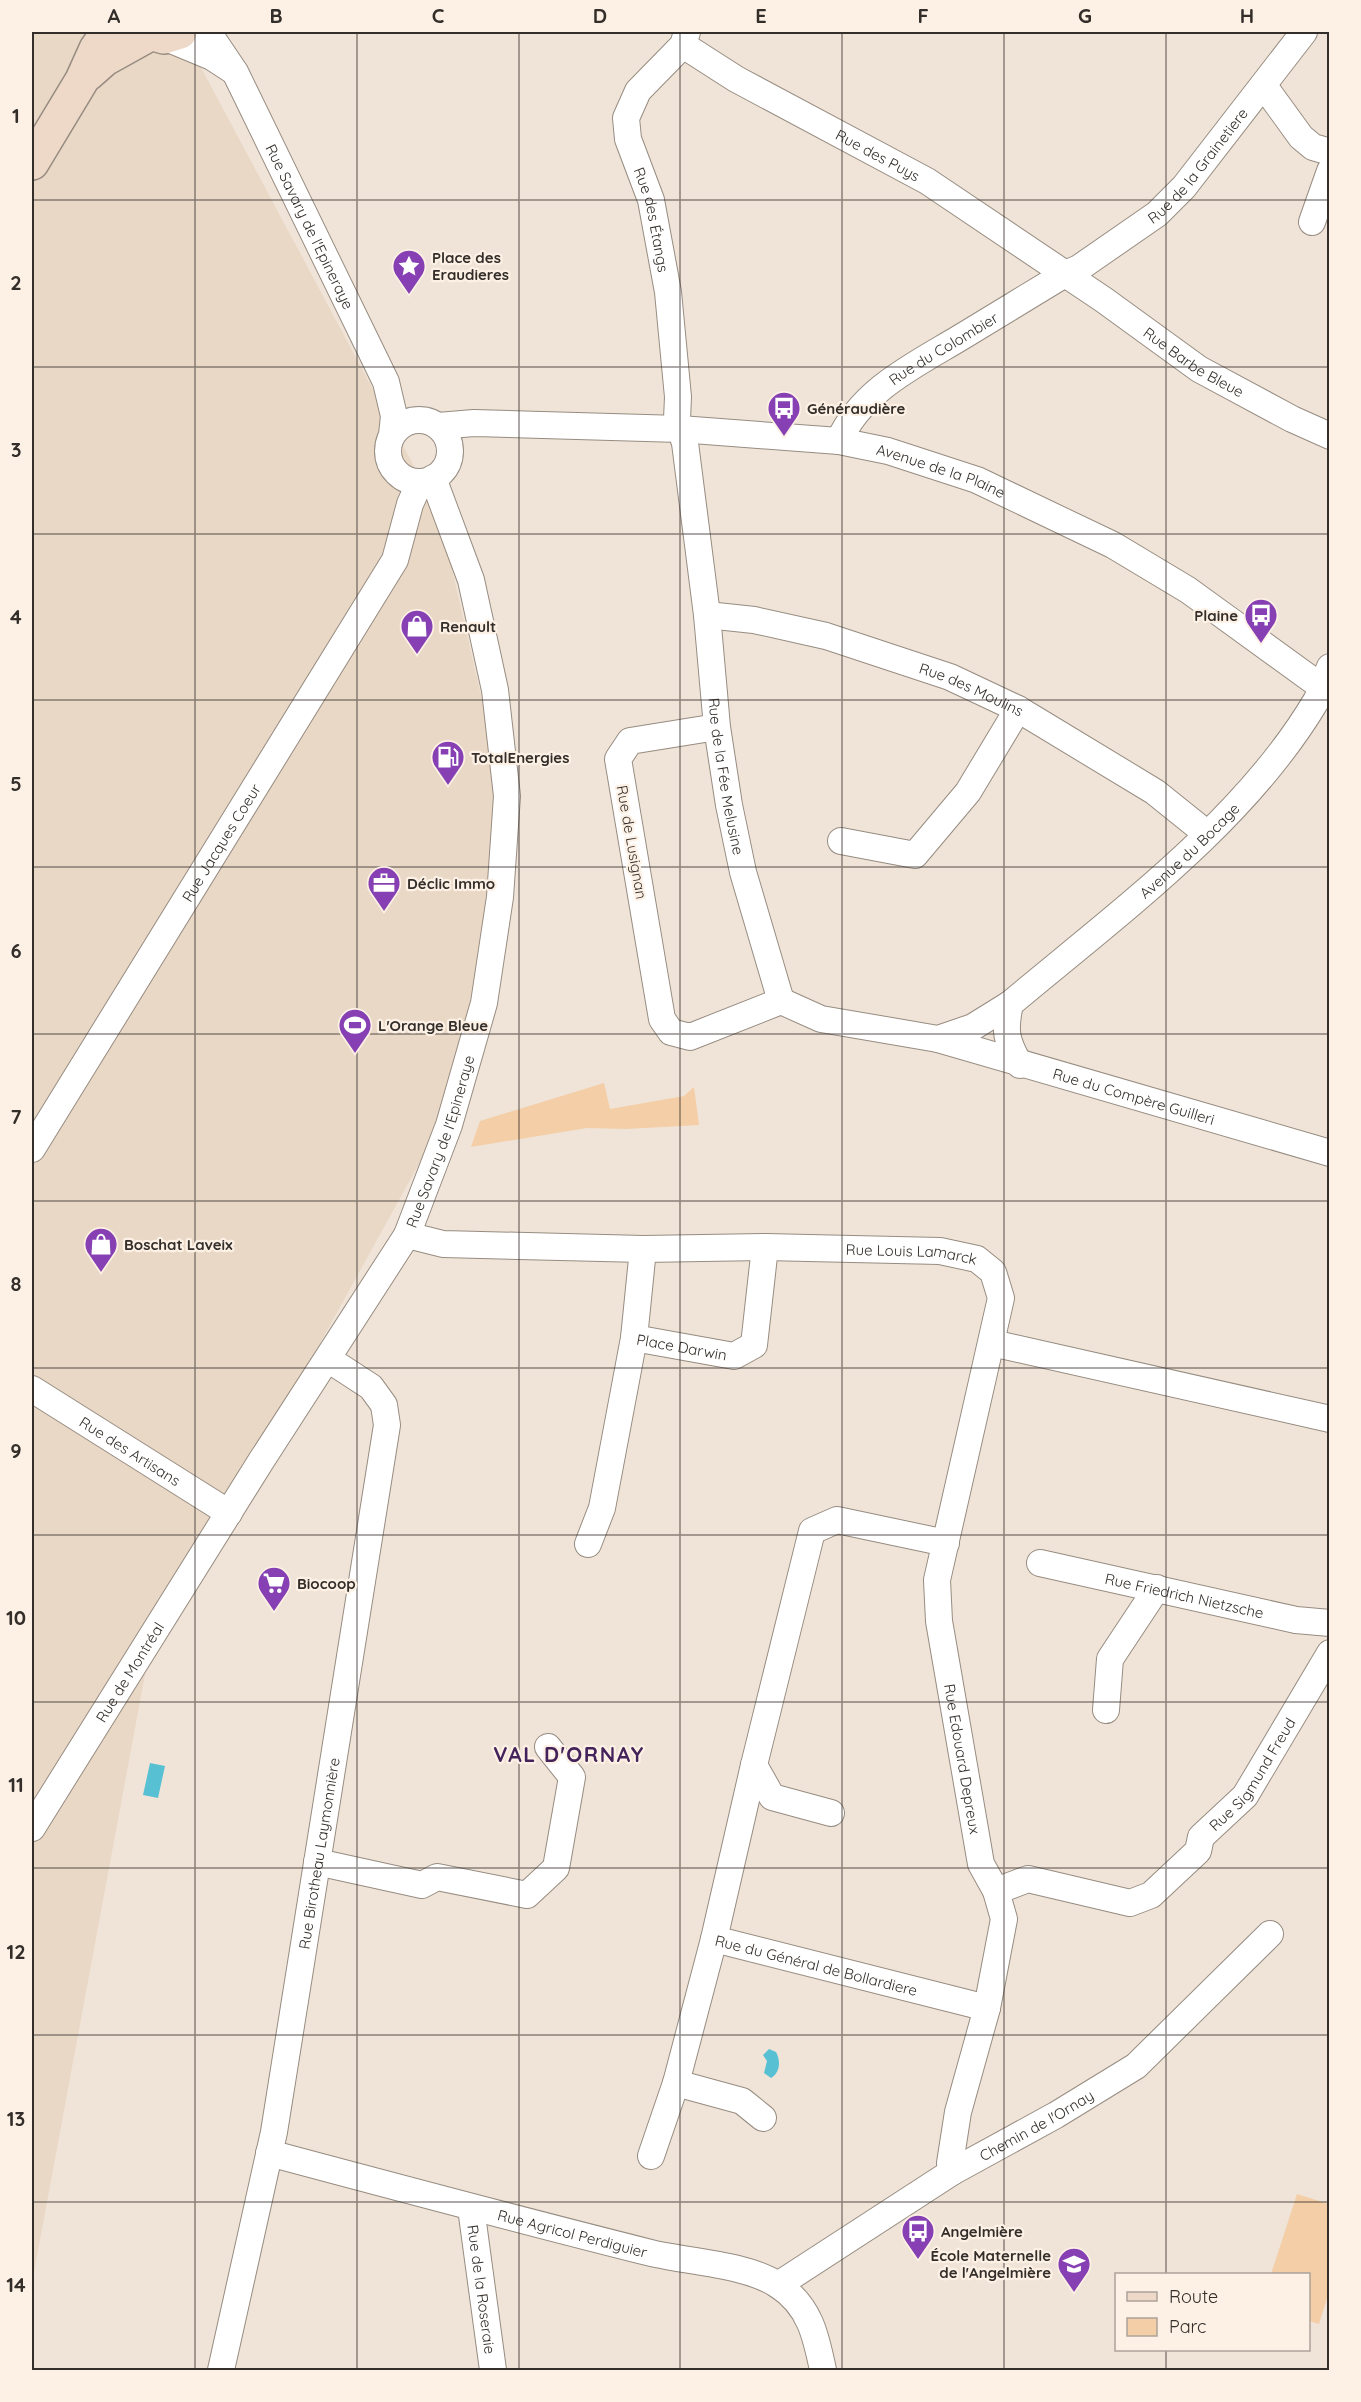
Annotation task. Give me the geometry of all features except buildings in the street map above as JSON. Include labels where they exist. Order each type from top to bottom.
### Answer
[{"type":"street","points":[[32,163],[82,80],[96,49],[108,32]]},
{"type":"street","name":"Rue Savary de l'Epineraye","points":[[208,32],[235,72],[386,382],[394,416],[388,453],[395,471]]},
{"type":"street","name":"Rue de la Grainetiere","points":[[1065,274],[1096,256],[1157,213],[1184,187],[1304,32]]},
{"type":"street","points":[[82,80],[105,59],[160,33],[212,57],[235,72]]},
{"type":"street","name":"Rue des Puys","points":[[685,38],[736,78],[927,181],[1065,274]]},
{"type":"street","name":"Rue des Étangs","points":[[680,429],[677,419],[678,397],[668,292],[651,200],[628,139],[626,118],[638,91],[685,38]]},
{"type":"street","points":[[1264,86],[1301,137],[1313,147],[1329,152]]},
{"type":"street","points":[[1312,222],[1329,171]]},
{"type":"street","name":"Rue Barbe Bleue","points":[[1065,274],[1199,369],[1292,419],[1329,436]]},
{"type":"street","name":"Rue du Colombier","points":[[840,441],[844,430],[860,407],[887,382],[1065,274]]},
{"type":"street","name":"Rue Savary de l'Epineraye","points":[[386,382],[429,423],[445,434],[450,453]]},
{"type":"street","points":[[392,435],[405,423],[429,423]]},
{"type":"street","name":"Avenue de la Plaine","points":[[429,423],[680,429],[840,441],[888,451],[977,480],[1113,545],[1188,590],[1327,682]]},
{"type":"street","points":[[395,471],[402,477],[427,480],[442,472],[450,453],[472,436],[496,423]]},
{"type":"street","name":"Rue de la Fée Melusine","points":[[680,429],[685,443],[707,615],[717,727],[729,805],[743,872],[781,1001]]},
{"type":"street","name":"Rue Jacques Coeur","points":[[395,471],[404,534]]},
{"type":"street","name":"Rue Savary de l'Epineraye","points":[[229,1513],[406,1235],[449,1125],[484,1004],[500,897],[507,796],[495,690],[471,580],[427,480]]},
{"type":"street","name":"Rue Jacques Coeur","points":[[32,1149],[395,561],[404,534],[410,504],[427,480]]},
{"type":"street","name":"Rue des Moulins","points":[[707,615],[754,620],[826,636],[950,677],[1018,709],[1155,792],[1206,833]]},
{"type":"street","name":"Avenue du Bocage","points":[[781,1001],[821,1018],[938,1039],[973,1028],[1010,1004],[1176,864],[1240,800],[1289,742],[1327,682]]},
{"type":"street","points":[[841,841],[915,855],[968,792],[1018,709]]},
{"type":"street","name":"Rue de Lusignan","points":[[717,727],[630,741],[618,759],[662,1019],[671,1032],[690,1036],[781,1001]]},
{"type":"street","points":[[1010,1004],[1005,1026],[1010,1047],[1020,1065]]},
{"type":"street","name":"Rue du Compère Guilleri","points":[[938,1039],[1020,1065],[1329,1153]]},
{"type":"street","name":"Rue Louis Lamarck","points":[[406,1235],[443,1244],[643,1249],[765,1247],[939,1251],[976,1259],[993,1272],[1001,1298],[992,1343]]},
{"type":"street","name":"Place Darwin","points":[[643,1249],[634,1338],[734,1356],[754,1345],[765,1247]]},
{"type":"street","points":[[588,1544],[602,1508],[634,1338]]},
{"type":"street","points":[[992,1343],[1329,1419]]},
{"type":"street","name":"Rue Edouard Depreux","points":[[952,2172],[950,2163],[958,2112],[987,2008],[1004,1919],[996,1891],[981,1864],[939,1621],[937,1580],[992,1343]]},
{"type":"street","name":"Rue Birotheau Laymonnière","points":[[221,2370],[269,2153],[387,1425],[384,1405],[371,1387],[328,1359]]},
{"type":"street","name":"Rue des Artisans","points":[[32,1389],[229,1513]]},
{"type":"street","name":"Rue de Montréal","points":[[32,1828],[229,1513]]},
{"type":"street","name":"Rue du Général de Bollardiere","points":[[946,1543],[837,1520],[812,1531],[754,1765],[714,1940],[987,2008]]},
{"type":"street","name":"Rue Friedrich Nietzsche","points":[[1040,1563],[1296,1620],[1329,1623]]},
{"type":"street","points":[[1106,1710],[1110,1659],[1157,1588]]},
{"type":"street","name":"Rue Sigmund Freud","points":[[996,1891],[1028,1879],[1130,1903],[1151,1895],[1198,1851],[1202,1838],[1245,1796],[1329,1653]]},
{"type":"street","points":[[317,1862],[422,1885],[437,1877],[527,1895],[556,1868],[572,1777],[548,1747]]},
{"type":"street","points":[[754,1765],[772,1797],[831,1813]]},
{"type":"street","name":"Chemin de l'Ornay","points":[[778,2285],[952,2172],[1056,2115],[1136,2066],[1270,1934]]},
{"type":"street","points":[[651,2156],[676,2083],[714,1940]]},
{"type":"street","points":[[676,2083],[742,2101],[763,2118]]},
{"type":"street","name":"Rue Agricol Perdiguier","points":[[269,2153],[471,2208],[661,2256],[752,2273],[778,2285],[798,2302],[814,2330],[823,2370]]},
{"type":"street","name":"Rue de la Roseraie","points":[[471,2208],[493,2370]]},
{"type":"shaded area","points":[[32,32],[182,32],[439,513],[509,817],[446,1115],[149,1653],[32,2283]]},
{"type":"green space","points":[[604,1083],[610,1109],[684,1096],[694,1087],[699,1125],[626,1129],[587,1128],[471,1147],[480,1121]]},
{"type":"green space","points":[[1297,2194],[1329,2204],[1329,2292],[1319,2324],[1310,2321],[1310,2273],[1271,2273]]},
{"type":"water","points":[[150,1763],[165,1766],[158,1798],[143,1795]]},
{"type":"water","points":[[769,2049],[776,2052],[779,2063],[778,2070],[771,2078],[764,2073],[767,2061],[763,2055]]},
{"type":"place","name":"Place des Eraudieres","points":[[409,295]]},
{"type":"place","name":"Généraudière","points":[[784,437]]},
{"type":"place","name":"Plaine","points":[[1261,644]]},
{"type":"place","name":"Renault","points":[[417,655]]},
{"type":"place","name":"TotalEnergies","points":[[448,786]]},
{"type":"place","name":"Déclic Immo","points":[[384,912]]},
{"type":"place","name":"L'Orange Bleue","points":[[355,1054]]},
{"type":"place","name":"Boschat Laveix","points":[[101,1273]]},
{"type":"place","name":"Biocoop","points":[[274,1612]]},
{"type":"place","name":"Angelmière","points":[[918,2260]]},
{"type":"place","name":"École Maternelle de l'Angelmière","points":[[1074,2293]]},
{"type":"district","name":"VAL D'ORNAY","points":[[569,1754]]}]
